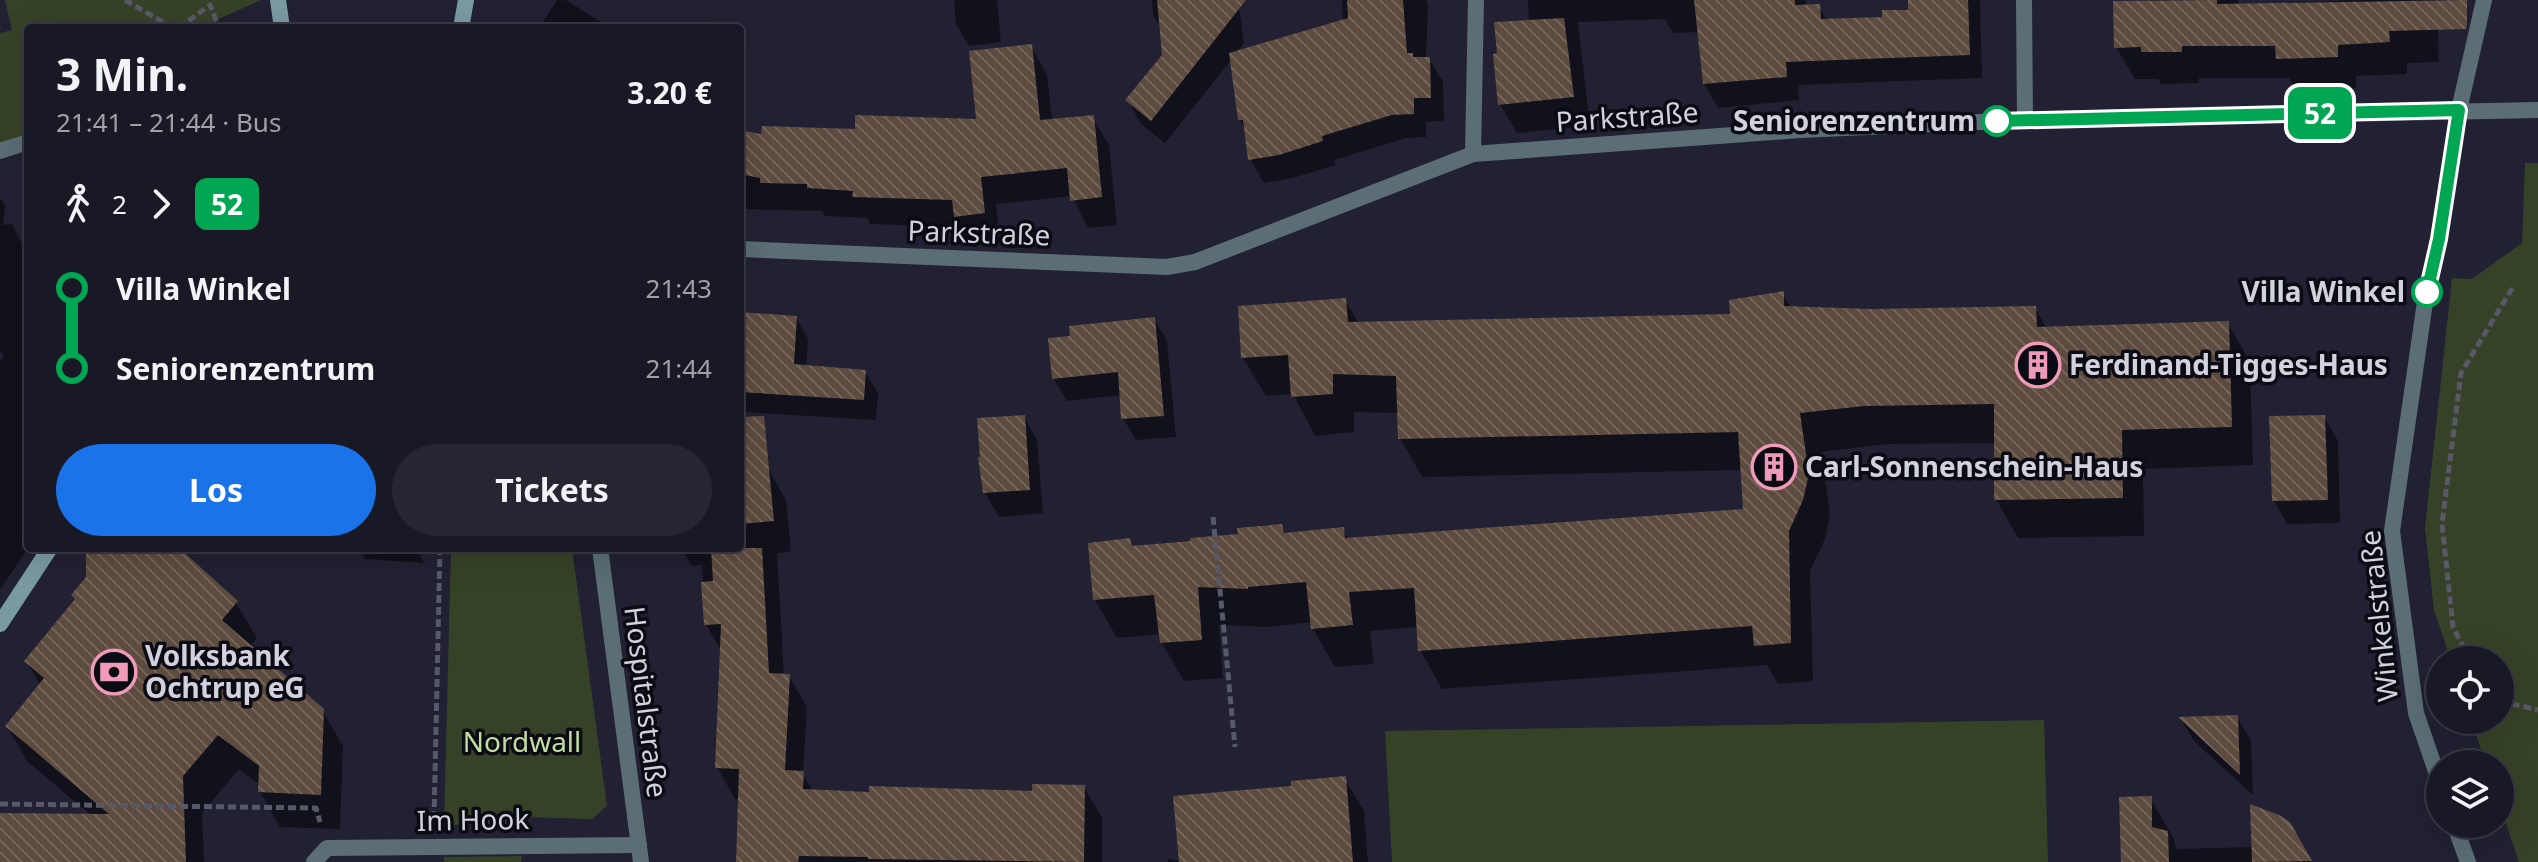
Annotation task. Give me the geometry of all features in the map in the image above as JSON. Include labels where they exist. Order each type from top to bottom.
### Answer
[{"type":"street","points":[[278,0],[281,24]]},
{"type":"street","points":[[462,24],[466,0]]},
{"type":"street","points":[[1473,154],[1476,0]]},
{"type":"street","points":[[2024,0],[2025,120]]},
{"type":"street","name":"Winkelstraße","points":[[2429,750],[2416,713],[2392,531],[2426,295],[2439,239],[2459,110],[2484,0]]},
{"type":"street","name":"Parkstraße","points":[[744,249],[1167,267],[1195,262],[1473,154],[1800,130],[2025,120],[2538,110]]},
{"type":"street","points":[[0,151],[24,143]]},
{"type":"street","points":[[0,624],[47,552]]},
{"type":"street","name":"Hospitalstraße","points":[[601,552],[641,862]]},
{"type":"street","points":[[2459,838],[2468,862]]},
{"type":"street","name":"Im Hook","points":[[327,848],[639,845]]},
{"type":"street","points":[[314,862],[327,848]]},
{"type":"path","points":[[125,0],[169,24]]},
{"type":"path","points":[[182,24],[210,5],[217,24]]},
{"type":"path","points":[[2463,646],[2453,627],[2442,524],[2461,373],[2513,287]]},
{"type":"path","points":[[1213,517],[1235,747]]},
{"type":"path","points":[[433,847],[440,552]]},
{"type":"path","points":[[2514,704],[2538,710]]},
{"type":"path","points":[[0,804],[316,808],[327,848]]},
{"type":"green space","points":[[5,0],[261,0],[207,24],[24,24],[24,140],[0,147],[0,33],[12,30]]},
{"type":"green space","points":[[2525,163],[2538,163],[2538,862],[2519,862],[2511,838],[2514,838],[2514,750],[2481,750],[2476,734],[2514,734],[2514,646],[2446,646],[2434,610],[2425,528],[2452,278],[2472,279],[2522,243]]},
{"type":"green space","name":"Nordwall","points":[[451,552],[573,552],[607,806],[592,819],[520,817],[515,824],[444,825]]},
{"type":"green space","points":[[2044,720],[2048,862],[1392,862],[1385,731]]},
{"type":"green space","points":[[522,856],[521,862],[444,862],[444,857]]},
{"type":"building","points":[[1157,0],[1246,0],[1151,121],[1125,100],[1162,55]]},
{"type":"building","points":[[1347,0],[1403,0],[1407,53],[1413,53],[1413,57],[1430,57],[1431,98],[1414,98],[1414,114],[1392,115],[1322,136],[1323,141],[1279,155],[1248,160],[1243,120],[1238,120],[1229,53],[1348,18]]},
{"type":"building","points":[[1694,0],[1795,0],[1795,5],[1820,4],[1821,19],[1882,17],[1882,10],[1908,10],[1908,0],[1968,0],[1970,55],[1786,62],[1787,77],[1703,84]]},
{"type":"building","points":[[2217,0],[2217,4],[2467,0],[2467,24],[2466,29],[2389,31],[2390,42],[2338,45],[2338,57],[2276,59],[2275,46],[2182,46],[2182,52],[2141,52],[2141,47],[2114,48],[2113,1]]},
{"type":"building","points":[[1564,18],[1574,97],[1498,105],[1493,54],[1497,53],[1494,22]]},
{"type":"building","points":[[1032,44],[1040,120],[1094,115],[1102,197],[1070,201],[1067,168],[981,177],[985,213],[954,217],[952,200],[852,197],[853,191],[807,188],[807,184],[760,183],[760,178],[744,175],[744,131],[761,134],[762,126],[855,129],[855,115],[976,119],[969,51]]},
{"type":"building","points":[[1784,291],[1784,306],[1872,309],[2036,306],[2037,327],[2229,321],[2232,427],[2122,430],[2123,498],[1994,500],[1994,404],[1864,406],[1800,413],[1809,474],[1803,500],[1789,531],[1791,643],[1754,646],[1752,626],[1418,651],[1414,588],[1349,592],[1353,625],[1311,629],[1306,582],[1248,589],[1198,587],[1202,640],[1160,643],[1154,595],[1093,600],[1088,543],[1130,538],[1132,546],[1190,541],[1190,538],[1238,534],[1237,528],[1282,524],[1284,533],[1344,527],[1345,538],[1743,509],[1738,432],[1398,439],[1396,376],[1333,374],[1333,394],[1291,397],[1288,355],[1241,358],[1238,306],[1346,298],[1348,322],[1730,314],[1729,300]]},
{"type":"building","points":[[744,312],[797,316],[794,364],[866,370],[864,400],[744,392]]},
{"type":"building","points":[[1155,317],[1164,416],[1121,419],[1118,372],[1052,379],[1048,338],[1070,336],[1069,326]]},
{"type":"building","points":[[1025,415],[1030,490],[983,493],[977,418]]},
{"type":"building","points":[[2325,415],[2328,500],[2272,501],[2269,416]]},
{"type":"building","points":[[764,416],[774,521],[744,524],[744,417]]},
{"type":"building","points":[[744,548],[762,548],[769,673],[790,674],[785,770],[804,771],[803,789],[869,792],[869,786],[1032,791],[1032,784],[1085,785],[1084,862],[799,856],[798,862],[736,862],[739,769],[715,768],[721,624],[704,625],[701,582],[713,581],[711,552],[744,552]]},
{"type":"building","points":[[86,552],[183,552],[238,601],[222,620],[324,709],[321,795],[258,792],[259,766],[218,735],[183,776],[186,862],[0,862],[0,813],[109,814],[5,726],[44,678],[24,661],[75,599],[71,595],[86,577]]},
{"type":"building","points":[[2238,715],[2240,775],[2178,717]]},
{"type":"building","points":[[1346,776],[1353,862],[1179,862],[1173,796],[1291,786],[1291,781]]},
{"type":"building","points":[[2152,796],[2152,827],[2168,831],[2169,862],[2121,862],[2119,797]]},
{"type":"building","points":[[2250,804],[2290,822],[2312,861],[2252,862]]},
{"type":"bus line","name":"52","points":[[1997,121],[2459,110],[2439,239],[2427,292]]},
{"type":"place","name":"Seniorenzentrum","points":[[1997,121]]},
{"type":"place","name":"Villa Winkel","points":[[2427,292]]},
{"type":"place","name":"Ferdinand-Tigges-Haus","points":[[2038,365]]},
{"type":"place","name":"Carl-Sonnenschein-Haus","points":[[1774,467]]},
{"type":"place","name":"Volksbank Ochtrup eG","points":[[114,672]]}]
